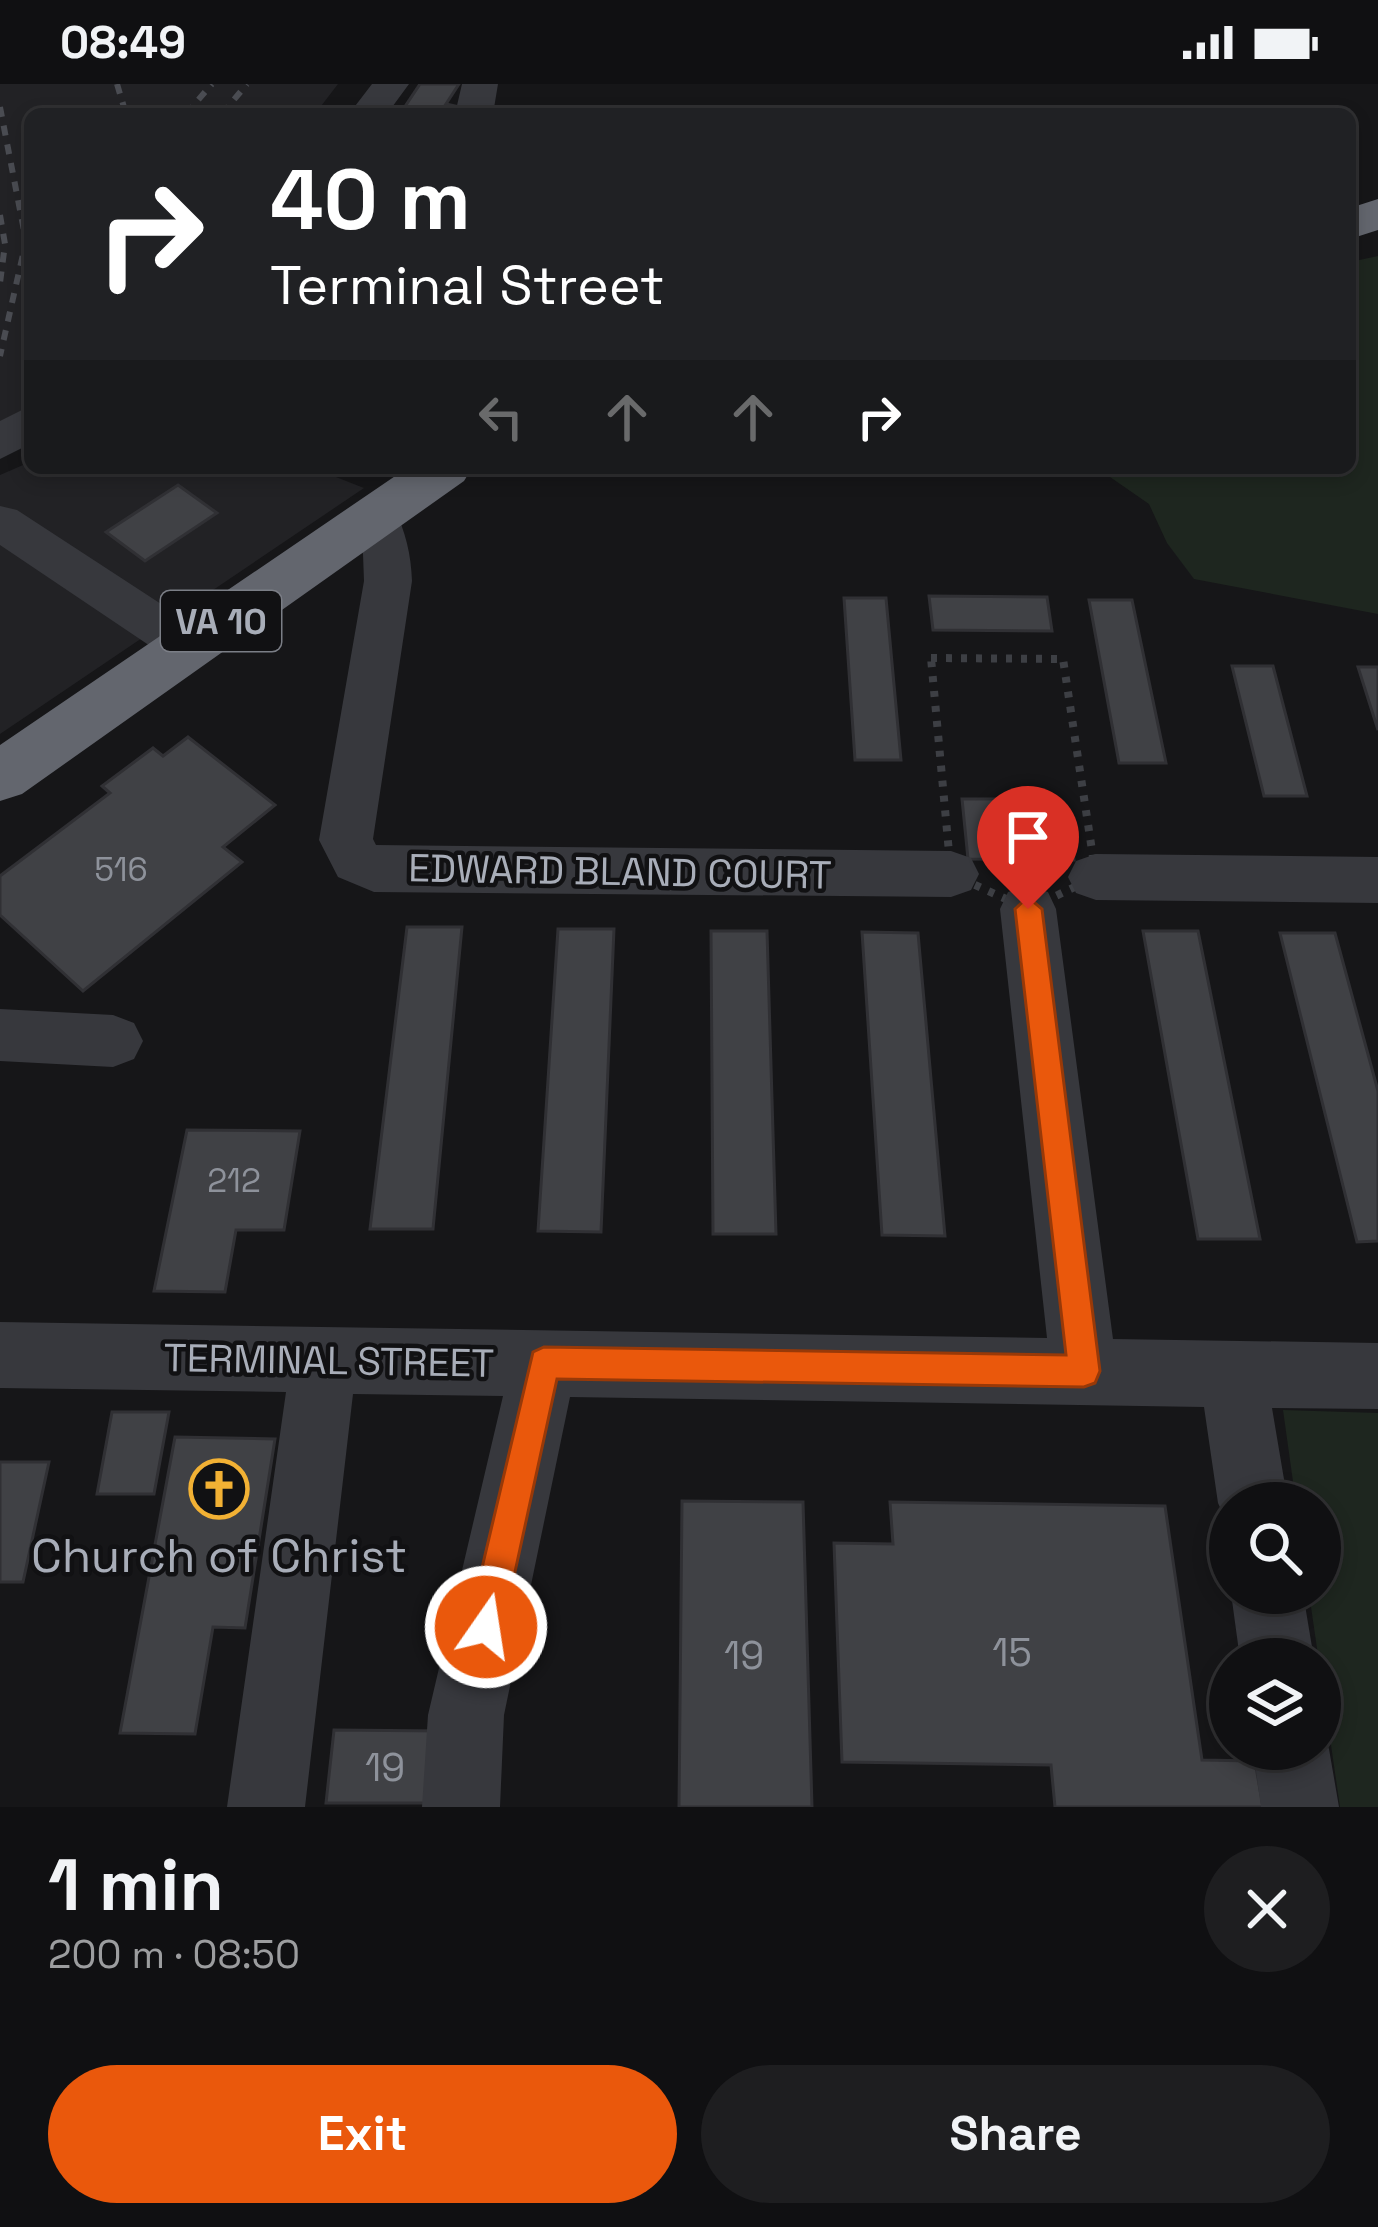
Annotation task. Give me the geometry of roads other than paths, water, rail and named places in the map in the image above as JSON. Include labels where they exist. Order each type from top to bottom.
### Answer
[{"type":"highway","name":"VA 10","points":[[0,777],[437,474]]},
{"type":"street","points":[[373,108],[391,84]]},
{"type":"street","name":"EDWARD BLAND COURT","points":[[374,515],[387,554],[388,581],[346,840],[357,861],[374,868],[950,874]]},
{"type":"street","points":[[0,522],[186,645]]},
{"type":"street","points":[[1096,877],[1378,880]]},
{"type":"street","points":[[1028,909],[1084,1371]]},
{"type":"street","points":[[0,1035],[113,1041]]},
{"type":"street","name":"TERMINAL STREET","points":[[0,1355],[1378,1376]]},
{"type":"street","points":[[266,1807],[324,1360]]},
{"type":"street","points":[[460,1807],[466,1715],[544,1363]]},
{"type":"street","points":[[1233,1374],[1250,1482]]},
{"type":"street","points":[[1294,1770],[1300,1807]]},
{"type":"railway","points":[[117,84],[124,108]]},
{"type":"railway","points":[[191,108],[212,84]]},
{"type":"railway","points":[[227,108],[247,84]]},
{"type":"railway","points":[[0,107],[24,231]]},
{"type":"railway","points":[[0,215],[5,244],[0,283]]},
{"type":"railway","points":[[0,356],[24,250]]},
{"type":"place","name":"Church of Christ","points":[[219,1489]]}]
